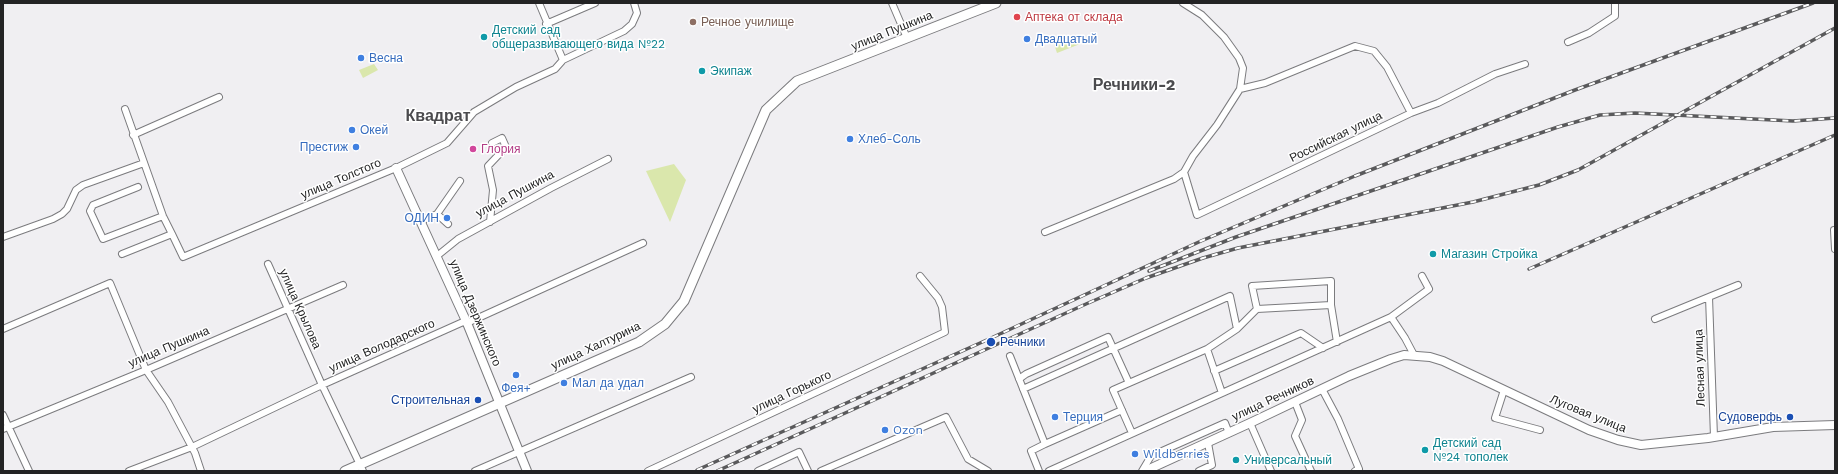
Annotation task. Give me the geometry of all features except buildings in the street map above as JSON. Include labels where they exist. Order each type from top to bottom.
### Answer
[{"type":"main road","name":"улица Пушкина","points":[[797,82],[996,3]]},
{"type":"main road","name":"улица Халтурина","points":[[345,471],[361,467],[500,403],[639,342],[665,324],[684,301],[766,110],[797,82]]},
{"type":"street","points":[[539,3],[546,24],[563,60]]},
{"type":"street","points":[[546,24],[596,3]]},
{"type":"street","name":"улица Толстого","points":[[172,234],[183,257],[396,168],[447,142],[474,112],[516,87],[555,69],[563,60],[624,31],[632,24],[637,13],[634,3]]},
{"type":"street","points":[[892,3],[907,38]]},
{"type":"street","points":[[1044,232],[1174,179],[1184,172],[1193,156],[1217,125],[1240,89],[1243,68],[1239,58],[1224,37],[1202,15],[1183,3]]},
{"type":"street","points":[[1568,42],[1589,33],[1615,16],[1615,3]]},
{"type":"street","points":[[1240,89],[1265,83],[1355,46],[1374,51],[1387,67],[1411,113]]},
{"type":"street","name":"Российская улица","points":[[1184,172],[1198,215],[1411,113],[1438,103],[1495,74],[1525,64]]},
{"type":"street","points":[[133,135],[219,97]]},
{"type":"street","points":[[122,254],[172,234],[163,216],[125,109]]},
{"type":"street","points":[[490,222],[492,190],[488,166],[506,147],[502,138],[492,143]]},
{"type":"street","name":"улица Пушкина","points":[[437,256],[458,239],[608,159]]},
{"type":"street","points":[[3,237],[53,219],[62,214],[67,209],[76,190],[83,185],[144,163]]},
{"type":"street","name":"улица Дзержинского","points":[[396,168],[467,323],[527,471]]},
{"type":"street","points":[[421,221],[437,214],[460,181]]},
{"type":"street","points":[[138,187],[93,205],[90,211],[103,239],[163,216]]},
{"type":"street","points":[[437,214],[448,224]]},
{"type":"street","points":[[1834,230],[1835,249]]},
{"type":"street","name":"улица Володарского","points":[[129,471],[192,447],[322,385],[463,322],[467,323],[643,243]]},
{"type":"street","name":"улица Крылова","points":[[268,264],[322,385],[361,467]]},
{"type":"street","name":"улица Горького","points":[[648,471],[945,332],[942,307],[938,298],[920,276]]},
{"type":"street","points":[[1049,471],[1391,317],[1429,289],[1422,276]]},
{"type":"street","points":[[1257,309],[1252,286],[1331,281],[1331,305],[1337,342]]},
{"type":"street","points":[[3,329],[110,283],[146,370],[168,402],[192,447],[201,471]]},
{"type":"street","name":"улица Пушкина","points":[[6,427],[146,370],[343,285]]},
{"type":"street","points":[[1655,319],[1738,285]]},
{"type":"street","points":[[1023,389],[1230,296],[1237,329]]},
{"type":"street","name":"Лесная улица","points":[[1708,297],[1714,437]]},
{"type":"street","points":[[1132,434],[1113,390],[1207,349],[1237,329],[1257,309],[1331,305]]},
{"type":"street","points":[[1391,317],[1414,355]]},
{"type":"street","points":[[1214,370],[1301,332],[1323,348]]},
{"type":"street","points":[[1019,379],[1026,374],[1108,337],[1129,383]]},
{"type":"street","points":[[1207,349],[1222,393]]},
{"type":"street","name":"улица Речников","points":[[1145,471],[1250,424],[1322,389],[1391,359],[1404,355],[1414,355]]},
{"type":"street","name":"Луговая улица","points":[[1414,355],[1443,361],[1589,430],[1618,440],[1641,445],[1714,437],[1773,427],[1835,425]]},
{"type":"street","points":[[1010,356],[1045,444]]},
{"type":"street","points":[[475,471],[691,377]]},
{"type":"street","points":[[1322,389],[1338,418],[1358,470]]},
{"type":"street","points":[[1504,390],[1495,418],[1540,430]]},
{"type":"street","points":[[1295,402],[1302,420],[1295,436],[1310,471]]},
{"type":"street","points":[[1038,471],[1030,451],[1122,410]]},
{"type":"street","points":[[3,415],[6,427],[29,471]]},
{"type":"street","points":[[821,471],[946,417],[968,459],[986,470]]},
{"type":"street","points":[[1142,471],[1151,456],[1224,423],[1229,433]]},
{"type":"street","points":[[1250,424],[1271,471]]},
{"type":"street","points":[[1199,471],[1212,465],[1208,443]]},
{"type":"street","points":[[758,471],[800,452],[808,471]]},
{"type":"green space","points":[[1076,35],[1080,44],[1057,53],[1054,44]]},
{"type":"green space","points":[[374,64],[378,70],[363,78],[359,70]]},
{"type":"green space","points":[[674,164],[686,180],[670,222],[646,171]]},
{"type":"railway","points":[[697,470],[989,339],[1201,241],[1355,176],[1575,90],[1813,3]]},
{"type":"railway","points":[[717,471],[1086,304],[1146,278],[1203,258],[1238,248],[1473,202],[1539,185],[1578,170],[1835,28]]},
{"type":"railway","points":[[1149,271],[1236,237],[1558,127],[1600,115],[1635,113],[1793,121],[1835,118]]},
{"type":"railway","points":[[1529,269],[1835,135]]},
{"type":"place","name":"Аптека от склада","points":[[1017,17]]},
{"type":"place","name":"Речное училище","points":[[693,22]]},
{"type":"place","name":"Детский сад общеразвивающего вида №22","points":[[484,37]]},
{"type":"place","name":"Двадцатый","points":[[1027,39]]},
{"type":"place","name":"Весна","points":[[361,58]]},
{"type":"place","name":"Экипаж","points":[[702,71]]},
{"type":"place","name":"Окей","points":[[352,130]]},
{"type":"place","name":"Хлеб-Соль","points":[[850,139]]},
{"type":"place","name":"Престиж","points":[[356,147]]},
{"type":"place","name":"Глория","points":[[473,149]]},
{"type":"place","name":"ОДИН","points":[[447,218]]},
{"type":"place","name":"Магазин Стройка","points":[[1433,254]]},
{"type":"place","name":"Речники","points":[[991,342]]},
{"type":"place","name":"Фея+","points":[[516,375]]},
{"type":"place","name":"Мал да удал","points":[[564,383]]},
{"type":"place","name":"Строительная","points":[[478,400]]},
{"type":"place","name":"Терция","points":[[1055,417]]},
{"type":"place","name":"Судоверфь","points":[[1790,417]]},
{"type":"place","name":"Ozon","points":[[885,430]]},
{"type":"place","name":"Детский сад №24 тополек","points":[[1425,450]]},
{"type":"place","name":"Wildberries","points":[[1135,454]]},
{"type":"place","name":"Универсальный","points":[[1236,460]]},
{"type":"district","name":"Речники-2","points":[[1134,85]]},
{"type":"district","name":"Квадрат","points":[[438,116]]}]
